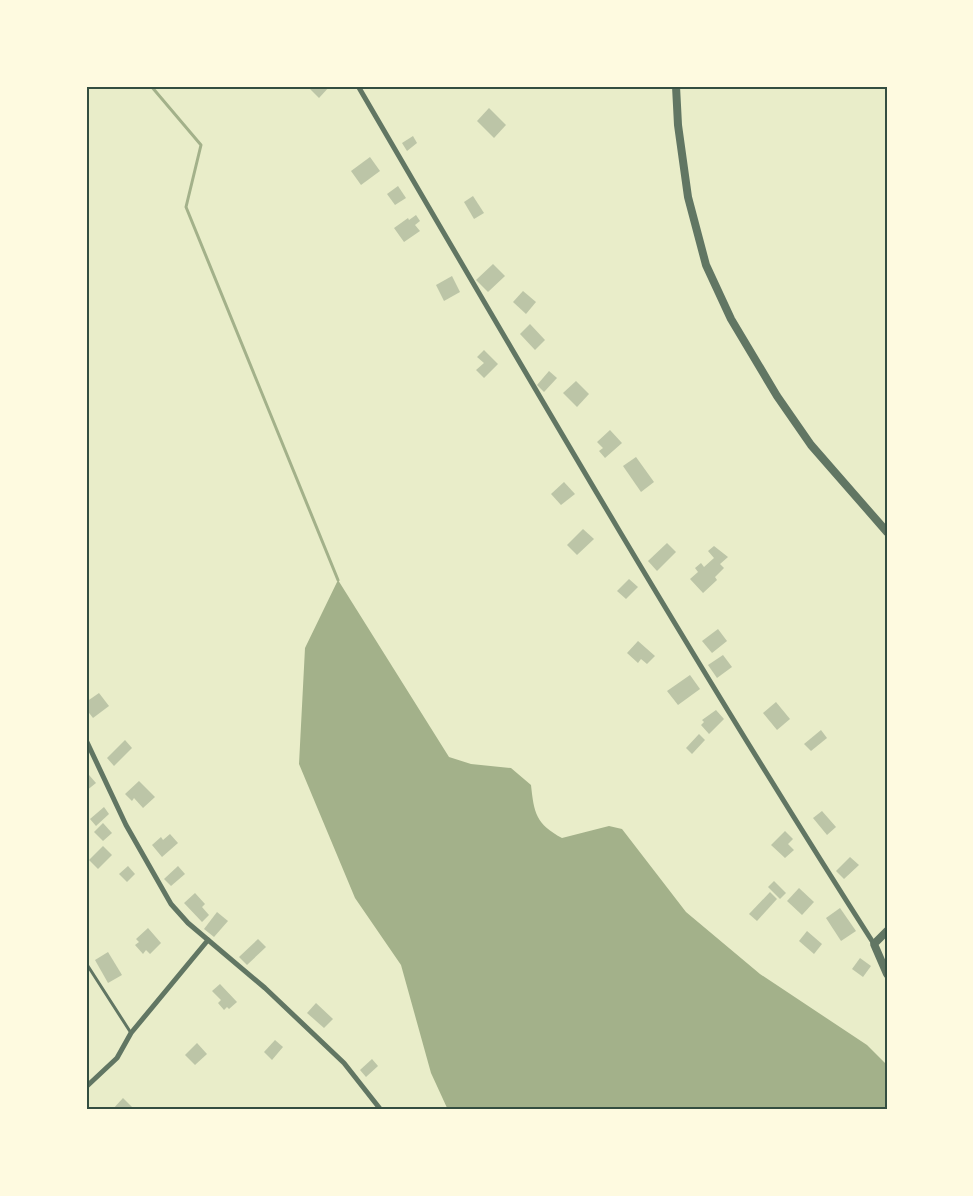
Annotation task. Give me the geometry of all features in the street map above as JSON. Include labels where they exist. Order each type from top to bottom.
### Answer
[{"type":"street","points":[[358,86],[627,546],[751,750],[874,944],[887,974]]},
{"type":"street","points":[[676,86],[678,125],[688,197],[706,265],[731,319],[777,396],[811,445],[887,532]]},
{"type":"street","points":[[86,740],[126,825],[171,904],[188,923],[265,988],[344,1063],[381,1110]]},
{"type":"street","points":[[874,944],[887,931]]},
{"type":"street","points":[[86,1087],[117,1058],[130,1032],[208,940]]},
{"type":"lane","points":[[86,963],[130,1032]]},
{"type":"shaded area","points":[[338,580],[449,757],[471,764],[511,768],[531,785],[533,803],[538,817],[547,828],[562,838],[609,826],[622,829],[686,912],[760,974],[867,1045],[887,1065],[887,1110],[448,1110],[431,1073],[401,965],[355,898],[299,764],[305,648]]},
{"type":"building","points":[[307,86],[330,86],[319,98]]},
{"type":"building","points":[[489,108],[506,125],[494,138],[477,121]]},
{"type":"building","points":[[413,136],[417,143],[407,151],[402,143]]},
{"type":"building","points":[[370,157],[380,171],[361,185],[351,171]]},
{"type":"building","points":[[398,186],[406,198],[395,205],[387,194]]},
{"type":"building","points":[[473,196],[484,213],[474,219],[464,202]]},
{"type":"building","points":[[416,215],[420,221],[415,225],[420,231],[404,242],[394,228]]},
{"type":"building","points":[[493,264],[505,276],[488,292],[476,280]]},
{"type":"building","points":[[452,276],[460,292],[444,301],[436,285]]},
{"type":"building","points":[[523,291],[536,302],[526,314],[513,302]]},
{"type":"building","points":[[530,324],[545,340],[535,350],[520,334]]},
{"type":"building","points":[[484,350],[498,364],[484,378],[476,370],[484,363],[477,357]]},
{"type":"building","points":[[549,371],[557,378],[544,392],[537,385]]},
{"type":"building","points":[[576,381],[589,394],[577,407],[563,393]]},
{"type":"building","points":[[610,430],[622,443],[605,458],[599,451],[603,448],[597,442]]},
{"type":"building","points":[[636,457],[654,482],[641,492],[623,466]]},
{"type":"building","points":[[564,482],[575,494],[561,505],[551,494]]},
{"type":"building","points":[[583,529],[594,539],[577,555],[567,545]]},
{"type":"building","points":[[667,543],[676,552],[657,571],[648,561]]},
{"type":"building","points":[[714,546],[728,557],[720,564],[724,568],[715,577],[717,580],[703,593],[690,579],[698,572],[695,568],[701,563],[704,567],[714,558],[708,551]]},
{"type":"building","points":[[629,579],[638,587],[626,599],[617,591]]},
{"type":"building","points":[[718,629],[727,641],[712,653],[702,641]]},
{"type":"building","points":[[638,641],[655,656],[647,664],[641,659],[638,663],[627,653]]},
{"type":"building","points":[[723,655],[732,667],[717,678],[708,665]]},
{"type":"building","points":[[690,675],[700,689],[678,705],[667,691]]},
{"type":"building","points":[[99,693],[109,706],[93,718],[86,709],[86,702]]},
{"type":"building","points":[[776,702],[790,719],[777,730],[763,713]]},
{"type":"building","points":[[716,710],[724,719],[709,734],[701,725],[704,722],[702,720]]},
{"type":"building","points":[[821,730],[827,738],[811,751],[804,744]]},
{"type":"building","points":[[699,734],[705,740],[692,754],[686,748]]},
{"type":"building","points":[[125,740],[132,748],[114,766],[107,758]]},
{"type":"building","points":[[89,775],[96,783],[86,791],[86,777]]},
{"type":"building","points":[[139,781],[155,797],[143,808],[134,798],[132,801],[125,794]]},
{"type":"building","points":[[104,807],[109,814],[96,826],[90,819]]},
{"type":"building","points":[[822,811],[836,827],[827,835],[813,818]]},
{"type":"building","points":[[103,823],[112,833],[103,841],[94,832]]},
{"type":"building","points":[[785,831],[793,839],[788,844],[794,850],[785,858],[771,845]]},
{"type":"building","points":[[170,834],[178,843],[162,857],[152,845],[161,837],[163,840]]},
{"type":"building","points":[[103,846],[112,855],[98,869],[89,860]]},
{"type":"building","points":[[850,857],[859,865],[844,879],[836,871]]},
{"type":"building","points":[[128,866],[135,874],[127,882],[119,874]]},
{"type":"building","points":[[178,866],[185,874],[171,886],[164,879]]},
{"type":"building","points":[[774,881],[786,893],[780,899],[768,887]]},
{"type":"building","points":[[799,888],[814,902],[802,915],[787,901]]},
{"type":"building","points":[[770,892],[777,899],[757,921],[749,914]]},
{"type":"building","points":[[195,893],[205,904],[202,907],[209,915],[202,922],[184,903]]},
{"type":"building","points":[[840,908],[856,931],[841,941],[826,918]]},
{"type":"building","points":[[217,912],[228,921],[214,937],[204,929]]},
{"type":"building","points":[[148,928],[161,943],[150,954],[146,950],[143,954],[135,945],[139,942],[136,939]]},
{"type":"building","points":[[807,931],[822,944],[814,954],[799,941]]},
{"type":"building","points":[[258,939],[266,947],[247,965],[239,957]]},
{"type":"building","points":[[108,952],[122,975],[108,983],[95,960]]},
{"type":"building","points":[[860,958],[871,966],[863,977],[852,969]]},
{"type":"building","points":[[220,984],[237,1002],[229,1009],[227,1007],[224,1010],[218,1003],[221,1000],[212,991]]},
{"type":"building","points":[[316,1003],[333,1019],[324,1028],[307,1013]]},
{"type":"building","points":[[275,1040],[283,1047],[272,1060],[264,1052]]},
{"type":"building","points":[[197,1043],[207,1054],[195,1065],[185,1055]]},
{"type":"building","points":[[372,1059],[378,1066],[366,1077],[360,1070]]},
{"type":"building","points":[[123,1098],[135,1110],[112,1110]]},
{"type":"waterway","points":[[151,86],[201,145],[186,207],[338,580]]}]
